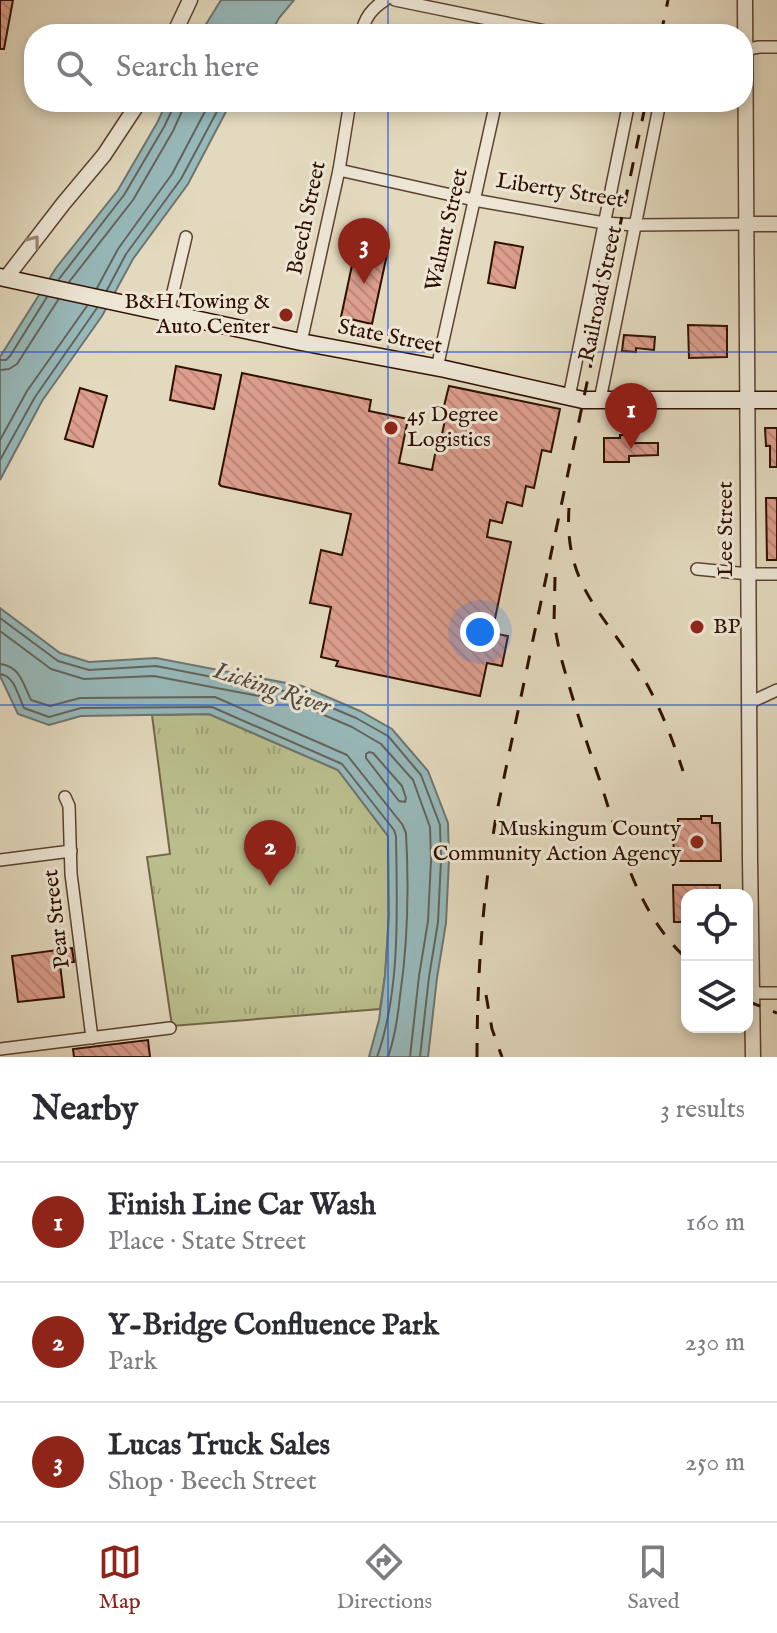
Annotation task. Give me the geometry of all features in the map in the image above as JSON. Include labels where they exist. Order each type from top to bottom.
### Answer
[{"type":"main road","name":"State Street","points":[[7,278],[569,397],[600,400],[777,400]]},
{"type":"street","points":[[179,24],[190,0]]},
{"type":"street","points":[[395,0],[492,24]]},
{"type":"street","name":"Lee Street","points":[[745,0],[745,24]]},
{"type":"street","points":[[364,24],[379,3]]},
{"type":"street","points":[[753,48],[777,47]]},
{"type":"street","points":[[7,278],[104,155],[132,112]]},
{"type":"street","name":"Beech Street","points":[[301,342],[339,170],[348,112]]},
{"type":"street","name":"Walnut Street","points":[[437,368],[494,112]]},
{"type":"street","name":"Railroad Street","points":[[569,397],[627,112]]},
{"type":"street","name":"Railroad Street","points":[[600,400],[658,112]]},
{"type":"street","name":"Lee Street","points":[[745,112],[752,961]]},
{"type":"street","name":"Liberty Street","points":[[339,170],[474,200],[604,223],[777,224]]},
{"type":"street","points":[[159,311],[186,237]]},
{"type":"street","points":[[697,569],[777,574]]},
{"type":"street","points":[[749,703],[777,690]]},
{"type":"street","name":"Pear Street","points":[[65,797],[69,806],[71,874],[92,1038]]},
{"type":"street","points":[[0,860],[71,851]]},
{"type":"street","points":[[753,993],[777,993]]},
{"type":"street","points":[[0,1049],[170,1028]]},
{"type":"street","name":"Lee Street","points":[[753,1033],[753,1057]]},
{"type":"green space","points":[[209,714],[338,770],[388,836],[389,915],[380,1009],[172,1026],[147,857],[170,854],[152,715]]},
{"type":"water","points":[[221,0],[294,0],[276,24],[206,24]]},
{"type":"water","points":[[162,112],[226,112],[188,184],[133,259],[102,316],[42,401],[0,480],[0,357],[56,268],[118,190]]},
{"type":"water","name":"Licking River","points":[[0,608],[60,653],[89,662],[156,658],[302,686],[360,711],[392,729],[428,771],[448,823],[446,923],[428,1057],[369,1057],[379,1020],[385,976],[389,915],[388,836],[338,770],[209,714],[81,716],[49,725],[18,714],[0,676]]},
{"type":"building","points":[[0,0],[13,0],[4,49],[0,49]]},
{"type":"building","points":[[344,235],[389,245],[372,324],[341,317],[355,251],[341,248]]},
{"type":"building","points":[[495,242],[523,247],[515,288],[488,283]]},
{"type":"building","points":[[688,325],[727,326],[727,357],[689,358]]},
{"type":"building","points":[[624,335],[655,337],[654,350],[636,348],[636,352],[622,351]]},
{"type":"building","points":[[176,366],[221,375],[214,409],[170,400]]},
{"type":"building","points":[[242,373],[371,400],[369,411],[408,419],[399,463],[432,470],[447,411],[443,410],[449,386],[560,409],[551,452],[542,450],[534,488],[526,486],[522,506],[507,502],[502,523],[490,520],[487,537],[511,542],[492,633],[508,636],[502,666],[487,663],[480,696],[336,666],[338,661],[321,657],[331,607],[310,603],[321,550],[342,555],[351,514],[219,484]]},
{"type":"building","points":[[80,388],[107,396],[93,447],[65,439]]},
{"type":"building","points":[[765,428],[777,428],[777,467],[770,467],[770,446],[766,446]]},
{"type":"building","points":[[620,435],[628,435],[629,443],[658,443],[658,455],[629,456],[629,462],[604,462],[604,438],[620,438]]},
{"type":"building","points":[[766,498],[777,498],[777,560],[767,560]]},
{"type":"building","name":"Muskingum County Community Action Agency","points":[[701,816],[712,816],[712,823],[720,823],[721,861],[674,861],[673,823],[678,823],[678,819],[701,819]]},
{"type":"building","points":[[673,885],[720,885],[720,889],[681,889],[681,922],[674,922]]},
{"type":"building","points":[[72,948],[74,962],[60,964],[64,997],[18,1002],[12,956]]},
{"type":"building","points":[[148,1040],[150,1057],[74,1057],[73,1049]]},
{"type":"railway","points":[[663,24],[668,0]]},
{"type":"railway","points":[[477,1057],[482,934],[497,811],[644,112]]},
{"type":"railway","points":[[569,508],[569,534],[579,577],[652,693],[683,771]]},
{"type":"railway","points":[[555,577],[554,623],[560,654],[624,855],[655,921],[681,953]]},
{"type":"railway","points":[[486,995],[492,1029],[502,1057]]},
{"type":"railway","points":[[753,1003],[777,1013]]},
{"type":"place","name":"Lucas Truck Sales","points":[[364,284]]},
{"type":"place","name":"B&H Towing & Auto Center","points":[[286,315]]},
{"type":"place","name":"45 Degree Logistics","points":[[391,428]]},
{"type":"place","name":"Finish Line Car Wash","points":[[631,449]]},
{"type":"place","name":"BP","points":[[697,627]]},
{"type":"place","name":"Muskingum County Community Action Agency","points":[[697,842]]},
{"type":"place","name":"Y-Bridge Confluence Park","points":[[270,886]]}]
